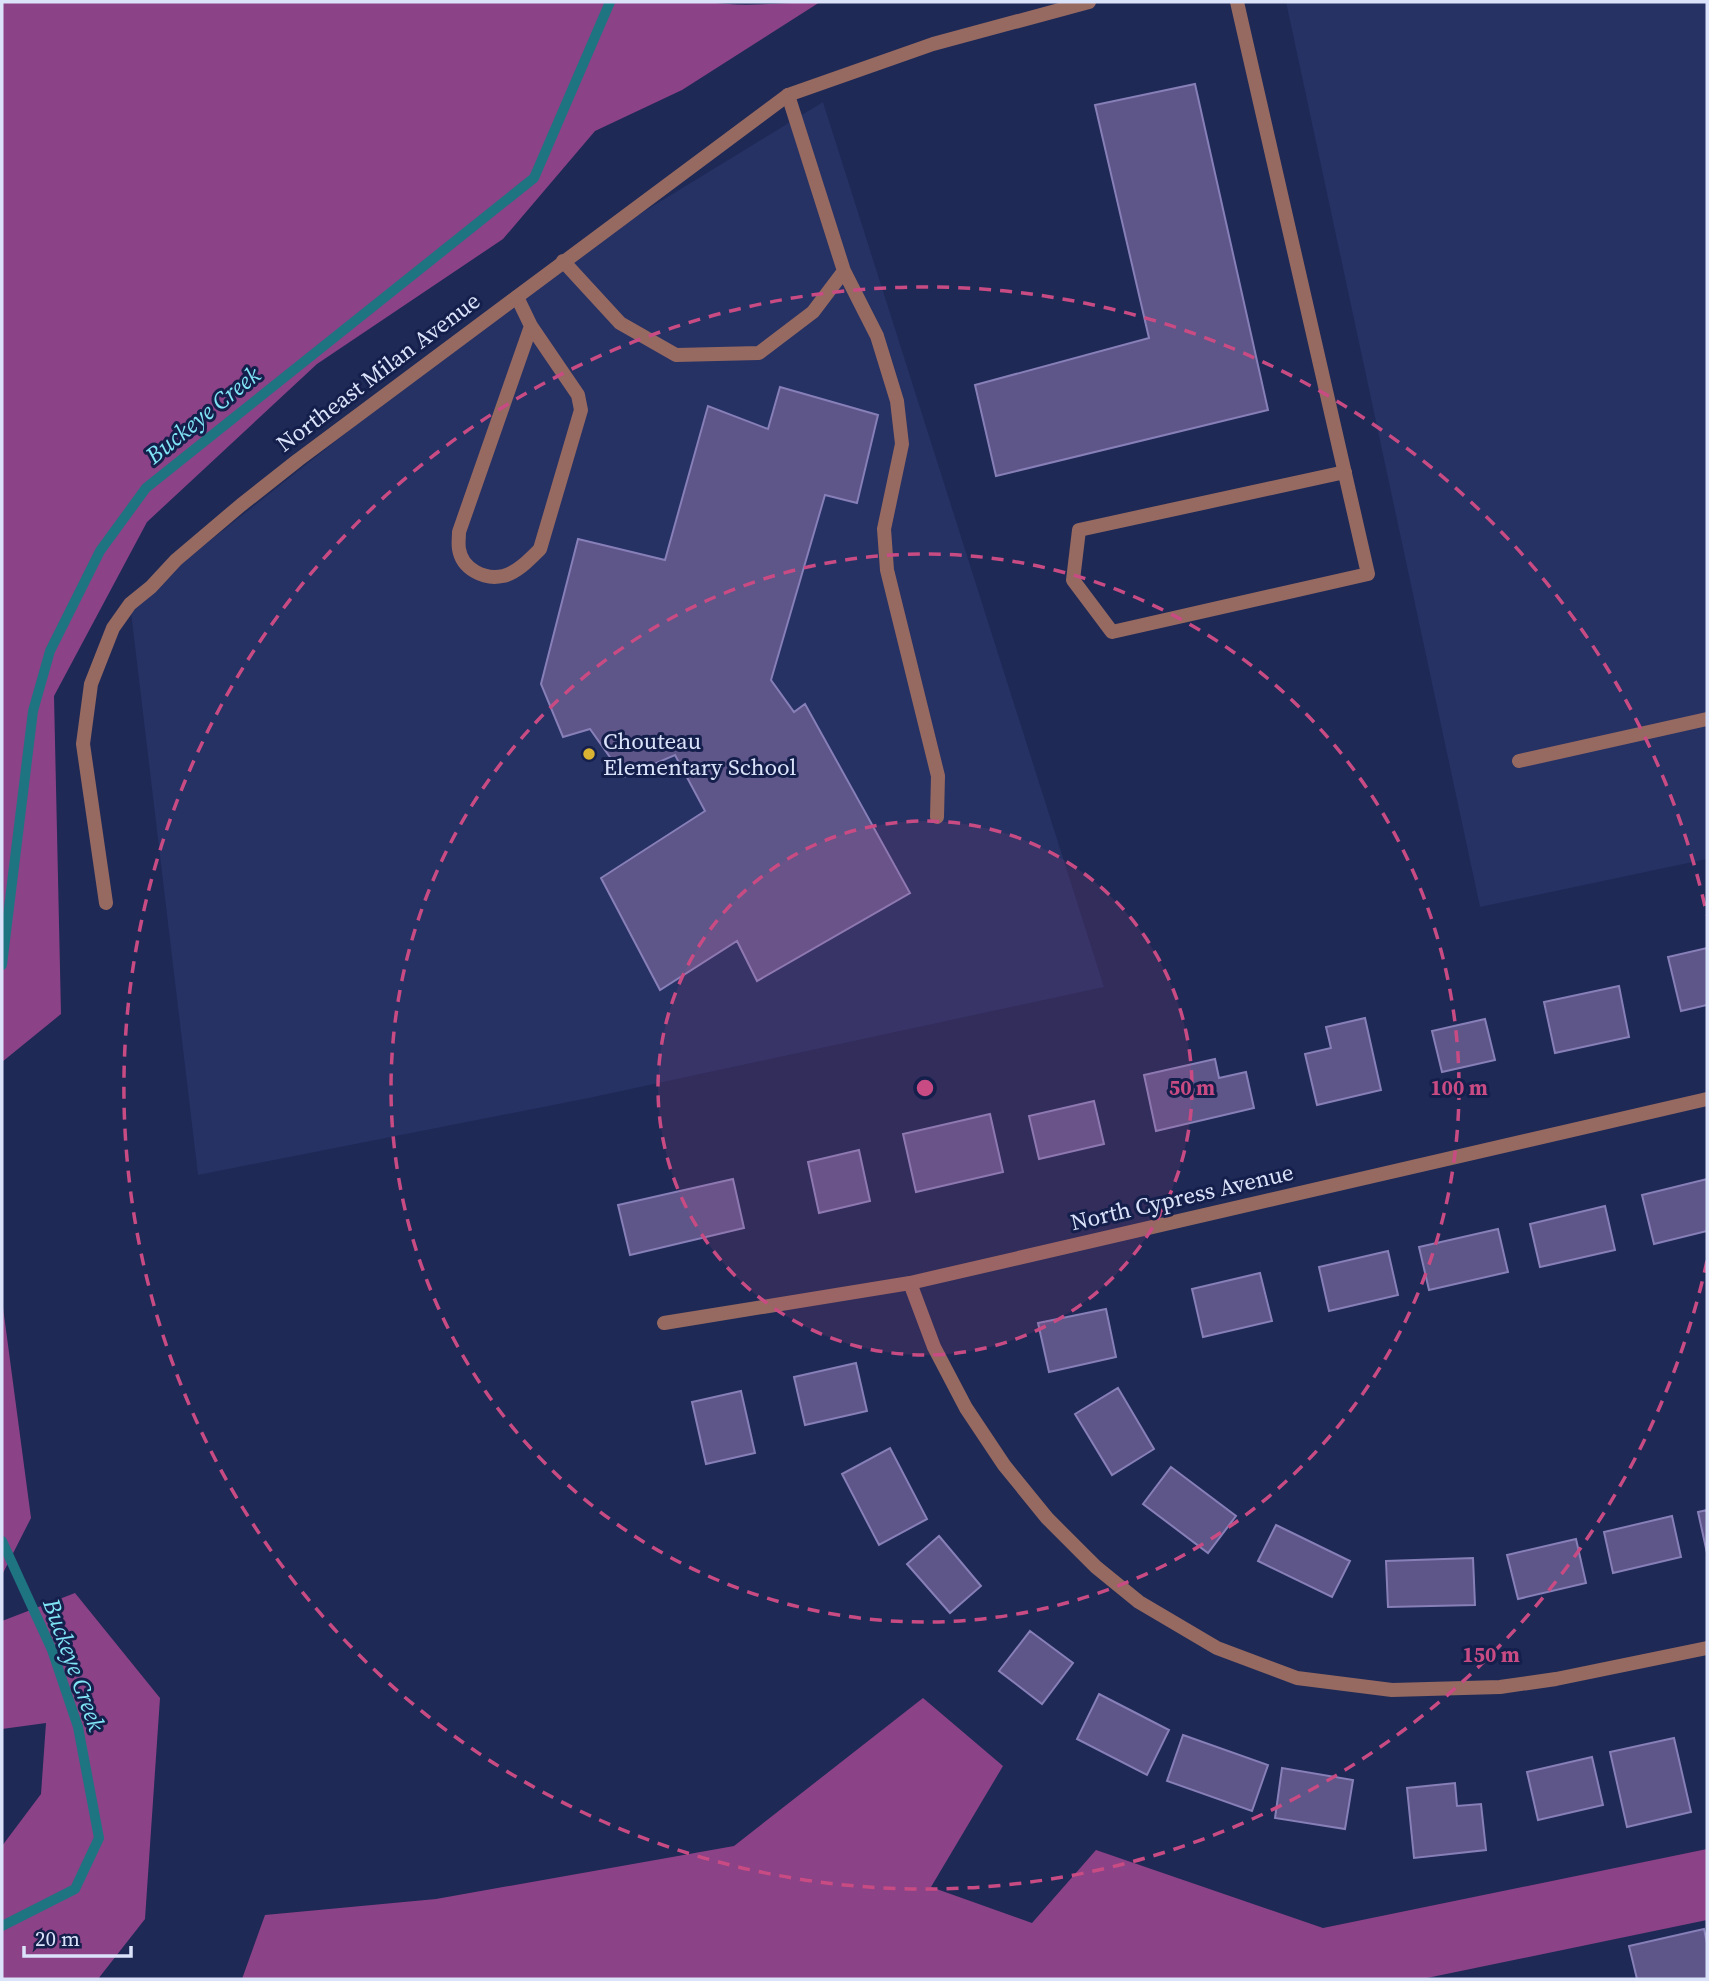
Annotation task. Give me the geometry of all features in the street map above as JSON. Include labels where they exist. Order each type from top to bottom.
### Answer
[{"type":"street","name":"Northeast Milan Avenue","points":[[106,903],[83,744],[91,684],[113,628],[130,604],[176,561],[298,460],[788,95],[933,44],[1089,2]]},
{"type":"street","points":[[1237,2],[1345,472],[1368,574],[1112,632],[1073,580],[1079,530],[1345,472]]},
{"type":"street","points":[[788,95],[844,271],[877,336],[897,401],[902,444],[884,529],[887,570],[938,776],[937,817]]},
{"type":"street","points":[[563,261],[620,323],[676,355],[759,353],[813,312],[844,271]]},
{"type":"street","points":[[517,296],[531,326],[579,396],[581,410],[540,549],[524,564],[504,576],[483,576],[467,567],[458,551],[458,532],[531,326]]},
{"type":"street","points":[[1519,761],[1707,719]]},
{"type":"street","name":"North Cypress Avenue","points":[[664,1323],[910,1283],[1707,1099]]},
{"type":"street","points":[[910,1283],[934,1347],[966,1408],[1004,1465],[1047,1518],[1096,1567],[1139,1602],[1217,1648],[1297,1678],[1392,1690],[1500,1687],[1556,1679],[1707,1648]]},
{"type":"shaded area","points":[[2,2],[710,2],[751,5],[820,2],[682,90],[595,131],[503,239],[317,364],[147,522],[54,696],[61,1014],[2,1062]]},
{"type":"shaded area","points":[[1286,2],[1707,2],[1707,859],[1480,907]]},
{"type":"shaded area","name":"Chouteau Elementary School","points":[[823,102],[1104,987],[589,1098],[198,1175],[130,604],[563,261]]},
{"type":"shaded area","points":[[2,1300],[31,1518],[2,1575]]},
{"type":"shaded area","points":[[75,1593],[160,1698],[145,1919],[98,1979],[2,1979],[2,1846],[41,1794],[46,1723],[2,1729],[2,1621]]},
{"type":"shaded area","points":[[923,1698],[1003,1766],[931,1887],[1032,1923],[1096,1850],[1323,1928],[1707,1849],[1707,1920],[1422,1979],[242,1979],[265,1915],[436,1899],[734,1846]]},
{"type":"building","points":[[1195,84],[1268,410],[996,476],[975,385],[1149,338],[1095,105]]},
{"type":"building","points":[[780,387],[878,415],[857,503],[825,495],[771,680],[794,712],[805,704],[910,893],[757,981],[737,941],[660,990],[601,878],[705,811],[675,755],[624,777],[590,729],[563,737],[541,684],[578,539],[665,560],[708,406],[768,429]]},
{"type":"building","points":[[1707,948],[1707,1005],[1681,1011],[1668,957]]},
{"type":"building","points":[[1619,986],[1629,1037],[1555,1053],[1544,1002]]},
{"type":"building","points":[[1365,1018],[1381,1090],[1317,1105],[1305,1054],[1331,1048],[1326,1027]]},
{"type":"building","points":[[1485,1019],[1495,1060],[1442,1072],[1432,1031]]},
{"type":"building","points":[[1215,1059],[1219,1078],[1246,1072],[1254,1108],[1156,1131],[1144,1075]]},
{"type":"building","points":[[1094,1101],[1104,1144],[1039,1159],[1029,1116]]},
{"type":"building","points":[[990,1114],[1003,1172],[916,1192],[903,1134]]},
{"type":"building","points":[[859,1150],[870,1201],[819,1213],[808,1162]]},
{"type":"building","points":[[733,1179],[744,1228],[630,1255],[618,1205]]},
{"type":"building","points":[[1707,1179],[1707,1231],[1654,1244],[1642,1195]]},
{"type":"building","points":[[1605,1206],[1615,1250],[1540,1267],[1530,1224]]},
{"type":"building","points":[[1498,1229],[1508,1272],[1429,1290],[1419,1247]]},
{"type":"building","points":[[1388,1251],[1398,1295],[1329,1311],[1319,1267]]},
{"type":"building","points":[[1260,1273],[1272,1321],[1203,1337],[1192,1289]]},
{"type":"building","points":[[1106,1309],[1116,1357],[1049,1372],[1038,1323]]},
{"type":"building","points":[[856,1363],[867,1411],[805,1425],[794,1377]]},
{"type":"building","points":[[1118,1388],[1154,1449],[1112,1475],[1075,1414]]},
{"type":"building","points":[[741,1391],[755,1453],[706,1464],[692,1402]]},
{"type":"building","points":[[890,1448],[927,1519],[879,1545],[842,1474]]},
{"type":"building","points":[[1171,1467],[1236,1516],[1208,1553],[1143,1504]]},
{"type":"building","points":[[1707,1510],[1707,1553],[1698,1512]]},
{"type":"building","points":[[1672,1516],[1681,1557],[1613,1573],[1604,1532]]},
{"type":"building","points":[[1276,1525],[1350,1561],[1332,1597],[1258,1561]]},
{"type":"building","points":[[939,1536],[981,1586],[950,1613],[907,1564]]},
{"type":"building","points":[[1576,1539],[1586,1583],[1518,1599],[1507,1555]]},
{"type":"building","points":[[1473,1558],[1475,1605],[1388,1607],[1386,1561]]},
{"type":"building","points":[[1030,1631],[1073,1663],[1042,1704],[999,1671]]},
{"type":"building","points":[[1099,1694],[1169,1730],[1147,1775],[1077,1739]]},
{"type":"building","points":[[1183,1735],[1268,1765],[1252,1811],[1167,1781]]},
{"type":"building","points":[[1674,1738],[1691,1812],[1627,1827],[1610,1752]]},
{"type":"building","points":[[1592,1757],[1603,1805],[1538,1820],[1527,1772]]},
{"type":"building","points":[[1282,1768],[1353,1780],[1345,1829],[1275,1818]]},
{"type":"building","points":[[1455,1783],[1457,1806],[1481,1804],[1486,1850],[1414,1858],[1407,1788]]},
{"type":"building","points":[[1704,1929],[1707,1943],[1707,1979],[1637,1979],[1629,1946]]},
{"type":"waterway","name":"Buckeye Creek","points":[[2,965],[33,711],[50,651],[100,551],[146,488],[534,178],[610,2]]},
{"type":"waterway","name":"Buckeye Creek","points":[[2,1541],[52,1650],[78,1727],[99,1838],[75,1889],[2,1926]]},
{"type":"place","name":"Chouteau Elementary School","points":[[589,754]]}]
